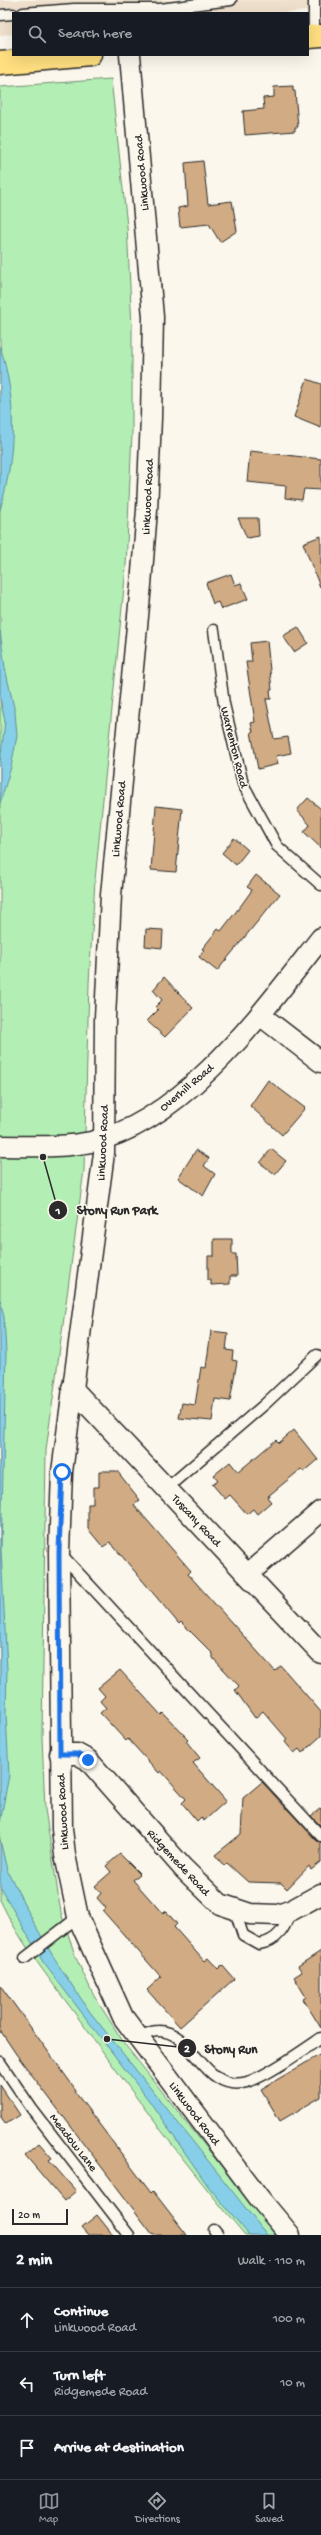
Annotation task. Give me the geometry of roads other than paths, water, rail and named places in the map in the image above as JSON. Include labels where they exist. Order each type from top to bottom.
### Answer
[{"type":"main road","points":[[0,63],[79,56]]},
{"type":"street","name":"Linkwood Road","points":[[130,56],[154,317],[152,403],[147,517],[111,895],[105,1018],[104,1138],[102,1174],[72,1388],[62,1472],[59,1552],[60,1800],[70,1922],[122,2017],[260,2199],[290,2235]]},
{"type":"street","name":"Overhill Road","points":[[0,1146],[79,1144],[104,1138],[150,1116],[171,1102],[220,1059],[260,1015],[321,938]]},
{"type":"street","points":[[260,1015],[321,1062]]},
{"type":"street","name":"Tuscany Road","points":[[72,1388],[321,1653]]},
{"type":"street","points":[[248,1574],[321,1511]]},
{"type":"street","name":"Ridgemede Road","points":[[60,1754],[77,1754],[88,1760],[207,1894],[220,1904],[235,1910],[267,1916],[292,1910],[321,1894]]},
{"type":"lane","points":[[36,12],[74,9],[126,12],[188,7],[231,0]]},
{"type":"lane","points":[[314,0],[314,36]]},
{"type":"lane","points":[[0,15],[12,14]]},
{"type":"lane","name":"Warrenton Road","points":[[214,630],[224,704],[243,784],[277,846],[321,885]]},
{"type":"lane","points":[[167,1488],[265,1404],[318,1355]]},
{"type":"lane","points":[[59,1552],[321,1836]]},
{"type":"lane","points":[[235,1910],[243,1935],[259,1944],[276,1939],[287,1923],[292,1910]]},
{"type":"lane","points":[[25,1958],[70,1922]]},
{"type":"lane","points":[[138,2037],[159,2030],[170,2033],[178,2038],[210,2072],[220,2078],[238,2083],[258,2077],[321,2038]]},
{"type":"lane","name":"Meadow Lane","points":[[0,2062],[32,2109],[129,2235]]},
{"type":"water","points":[[0,346],[6,367],[12,408],[12,448],[0,510]]},
{"type":"water","points":[[0,631],[5,668],[15,712],[17,736],[11,767],[0,803],[0,762],[5,721],[0,699]]},
{"type":"water","points":[[0,1300],[4,1317],[6,1353],[1,1550],[7,1669],[6,1714],[9,1775],[0,1823]]},
{"type":"water","points":[[0,1840],[7,1870],[35,1925],[57,1963],[90,2012],[267,2235],[249,2235],[208,2186],[150,2102],[43,1962],[0,1887]]},
{"type":"place","name":"Stony Run Park","points":[[43,1157]]},
{"type":"place","name":"Stony Run","points":[[107,2039]]}]
